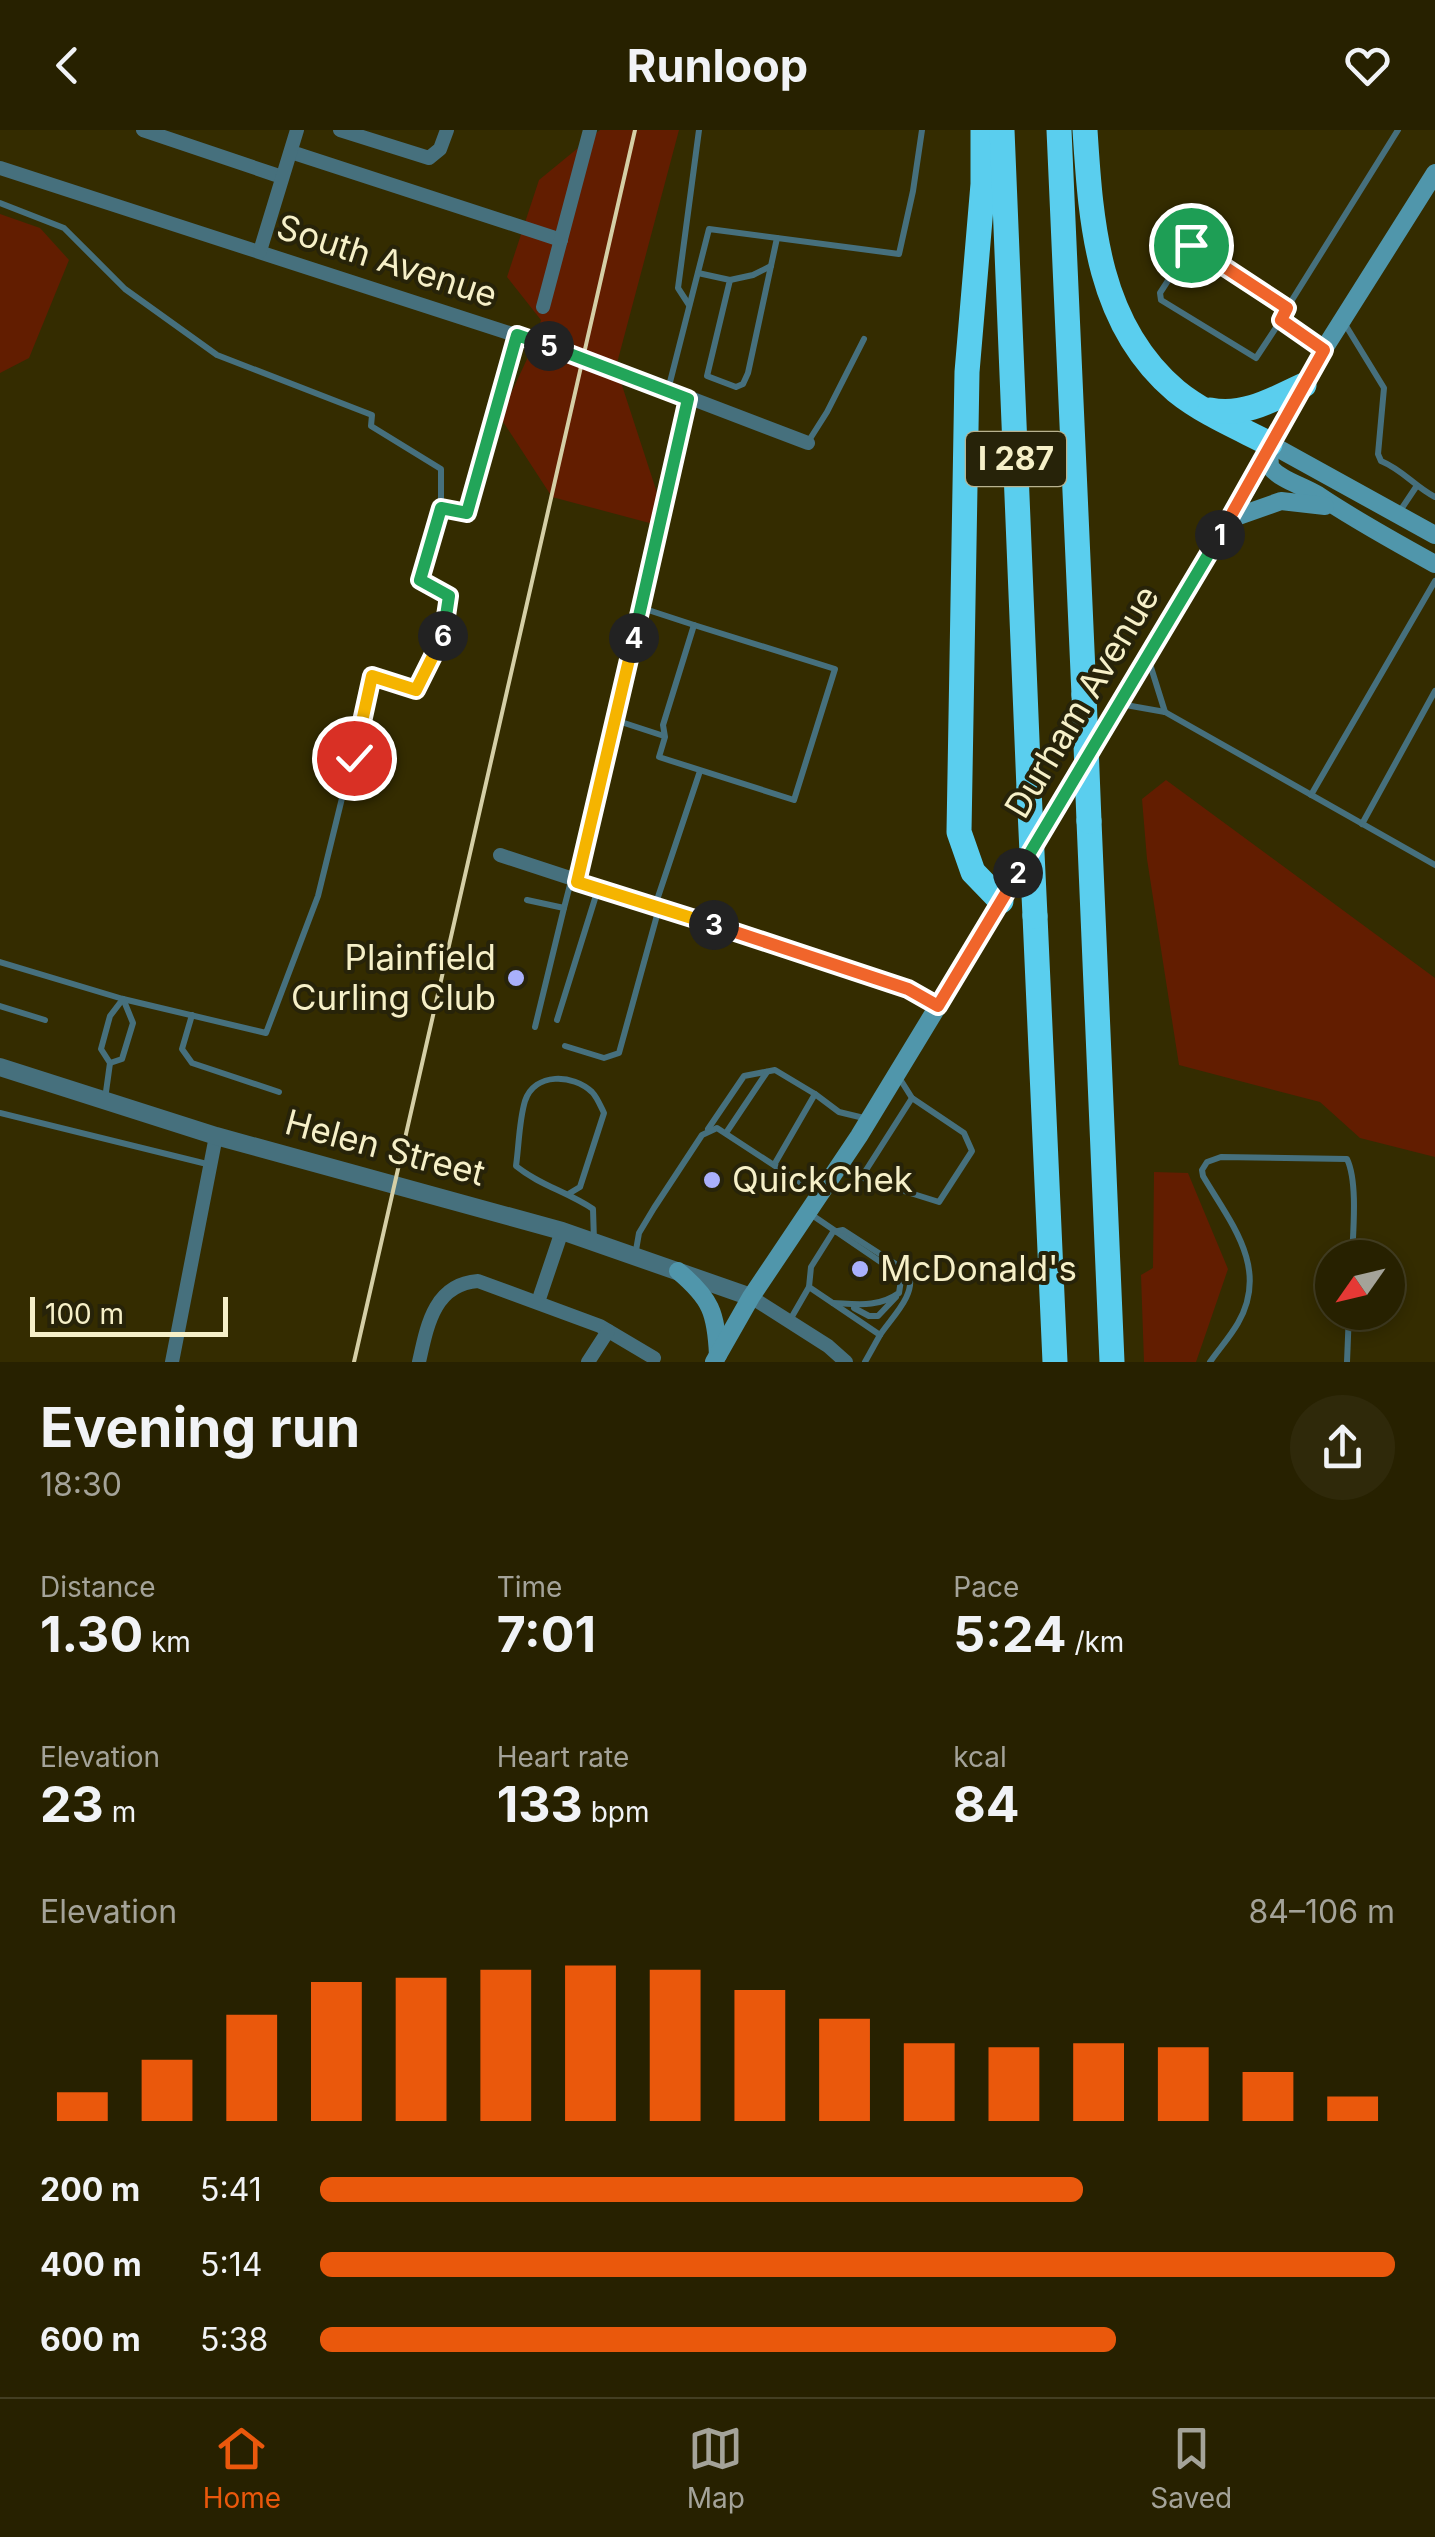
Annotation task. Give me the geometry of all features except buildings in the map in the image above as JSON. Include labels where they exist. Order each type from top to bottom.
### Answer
[{"type":"highway","points":[[983,130],[964,476],[958,832],[974,872],[1002,901]]},
{"type":"highway","name":"I 287","points":[[1002,130],[1055,1362]]},
{"type":"highway","name":"I 287","points":[[1059,130],[1112,1362]]},
{"type":"highway","points":[[1084,130],[1094,240],[1110,297],[1123,326],[1152,368],[1178,392],[1270,444]]},
{"type":"highway","points":[[1205,409],[1237,412],[1304,385]]},
{"type":"main road","name":"Durham Avenue","points":[[716,1359],[751,1297],[897,1074],[1230,519],[1342,320],[1434,179]]},
{"type":"main road","points":[[1435,535],[1270,444],[1267,458],[1276,475],[1435,564]]},
{"type":"main road","points":[[1230,519],[1281,500],[1333,508]]},
{"type":"main road","points":[[678,1271],[701,1290],[714,1313],[716,1359]]},
{"type":"street","points":[[143,130],[282,177]]},
{"type":"street","points":[[260,251],[297,130]]},
{"type":"street","points":[[340,130],[429,158],[440,149],[447,130]]},
{"type":"street","points":[[542,307],[590,130]]},
{"type":"street","points":[[291,152],[561,240]]},
{"type":"street","name":"South Avenue","points":[[0,168],[584,357],[808,443]]},
{"type":"street","points":[[574,881],[688,399]]},
{"type":"street","points":[[500,856],[908,989],[938,1006]]},
{"type":"street","name":"Helen Street","points":[[0,1066],[216,1136],[562,1231],[751,1297]]},
{"type":"street","points":[[172,1362],[216,1136]]},
{"type":"street","points":[[538,1302],[562,1231]]},
{"type":"street","points":[[419,1362],[443,1294],[464,1282],[490,1284],[538,1302],[608,1331],[654,1358]]},
{"type":"street","points":[[751,1297],[790,1320],[846,1362]]},
{"type":"street","points":[[588,1362],[608,1331]]},
{"type":"lane","points":[[689,306],[678,288],[699,130]]},
{"type":"lane","points":[[668,391],[709,229],[899,254],[922,130]]},
{"type":"lane","points":[[1287,308],[1191,245],[1160,294],[1161,300],[1256,358],[1398,130]]},
{"type":"lane","points":[[0,202],[64,228],[124,288],[217,355],[372,415],[371,426],[441,469],[441,508],[420,580],[449,596],[444,634],[416,690],[372,676],[318,896],[266,1033],[124,1000],[0,962]]},
{"type":"lane","points":[[730,280],[707,376],[736,387],[743,384],[748,373],[777,238]]},
{"type":"lane","points":[[698,273],[730,280],[754,275],[771,266]]},
{"type":"lane","points":[[1281,320],[1324,350]]},
{"type":"lane","points":[[1342,320],[1384,388],[1378,454],[1381,461],[1402,470],[1416,487],[1435,497]]},
{"type":"lane","points":[[441,508],[467,513],[517,335]]},
{"type":"lane","points":[[808,443],[864,340]]},
{"type":"lane","points":[[1398,514],[1416,487]]},
{"type":"lane","points":[[1311,795],[1435,581]]},
{"type":"lane","points":[[641,608],[835,669],[794,800],[659,757],[665,737],[662,725],[694,625]]},
{"type":"lane","points":[[1147,656],[1165,712]]},
{"type":"lane","points":[[1362,824],[1435,691]]},
{"type":"lane","points":[[1119,704],[1165,712],[1435,865]]},
{"type":"lane","points":[[615,720],[665,737]]},
{"type":"lane","points":[[565,1046],[604,1058],[618,1053],[657,906],[700,771]]},
{"type":"lane","points":[[535,1027],[574,881]]},
{"type":"lane","points":[[557,1020],[598,888]]},
{"type":"lane","points":[[527,900],[564,908]]},
{"type":"lane","points":[[104,1100],[110,1063],[100,1048],[110,1016],[124,1000]]},
{"type":"lane","points":[[110,1063],[122,1059],[133,1023],[124,1000]]},
{"type":"lane","points":[[0,1006],[46,1020]]},
{"type":"lane","points":[[192,1016],[182,1049],[192,1063],[278,1092]]},
{"type":"lane","points":[[635,1256],[639,1233],[744,1076],[775,1070],[839,1112],[869,1119]]},
{"type":"lane","points":[[726,1134],[768,1071]]},
{"type":"lane","points":[[836,1170],[939,1202],[972,1151],[964,1133],[912,1098],[897,1074]]},
{"type":"lane","points":[[570,1193],[580,1186],[604,1113],[594,1092],[566,1078],[551,1079],[536,1084],[526,1100],[516,1166],[534,1180],[570,1193],[593,1210],[594,1242]]},
{"type":"lane","points":[[774,1165],[815,1094]]},
{"type":"lane","points":[[861,1178],[912,1098]]},
{"type":"lane","points":[[0,1112],[209,1164]]},
{"type":"lane","points":[[707,1132],[717,1128],[820,1194]]},
{"type":"lane","points":[[1210,1362],[1238,1324],[1248,1302],[1251,1278],[1239,1234],[1204,1176],[1202,1170],[1207,1162],[1221,1157],[1347,1159],[1352,1240]]},
{"type":"lane","points":[[808,1212],[901,1280],[899,1294],[878,1316],[869,1316],[847,1304],[833,1304]]},
{"type":"lane","points":[[790,1320],[809,1287],[811,1268],[833,1232]]},
{"type":"lane","points":[[833,1232],[849,1232],[912,1278],[909,1292],[865,1362]]},
{"type":"lane","points":[[809,1287],[880,1335]]},
{"type":"lane","points":[[852,1307],[889,1300],[899,1294]]},
{"type":"lane","points":[[1347,1362],[1348,1330]]},
{"type":"shaded area","points":[[600,130],[679,130],[616,367],[661,505],[657,525],[552,497],[500,417],[535,342],[541,320],[507,277],[539,180]]},
{"type":"shaded area","points":[[0,214],[40,228],[69,260],[29,358],[0,373]]},
{"type":"shaded area","points":[[1166,780],[1435,978],[1435,1157],[1360,1138],[1320,1102],[1179,1065],[1147,859],[1142,799]]},
{"type":"shaded area","points":[[1154,1172],[1188,1173],[1228,1269],[1196,1362],[1144,1362],[1141,1275],[1153,1268]]},
{"type":"railway","points":[[354,1362],[635,130]]},
{"type":"place","name":"Plainfield Curling Club","points":[[516,978]]},
{"type":"place","name":"QuickChek","points":[[712,1180]]},
{"type":"place","name":"McDonald's","points":[[860,1269]]},
{"type":"route","points":[[354,758],[372,676],[416,690],[444,634],[449,596],[420,580],[441,508],[467,513],[517,335],[688,399],[577,882],[908,989],[938,1006],[1230,519],[1324,350],[1281,320],[1287,308],[1191,245]]}]
